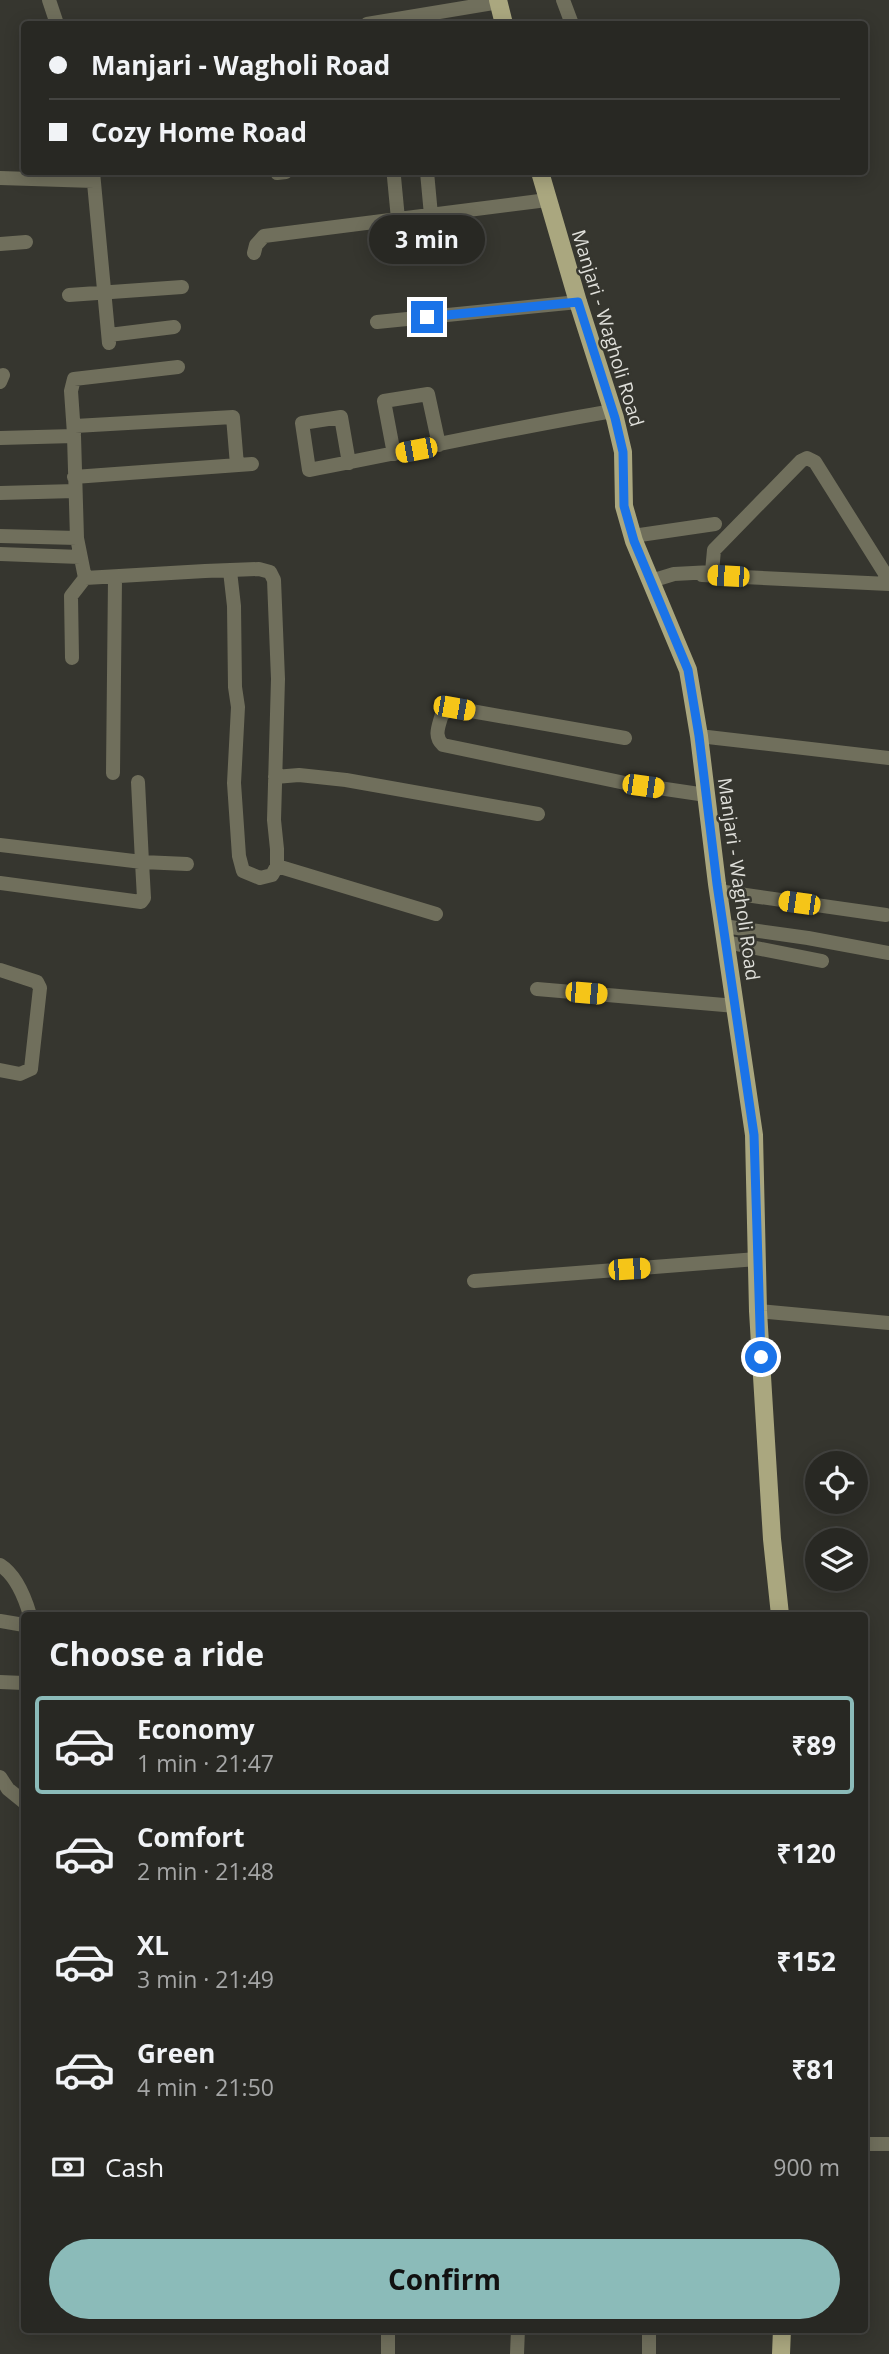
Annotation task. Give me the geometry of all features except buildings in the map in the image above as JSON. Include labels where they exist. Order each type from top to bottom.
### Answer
[{"type":"main road","points":[[499,1],[503,21]]},
{"type":"main road","name":"Manjari - Wagholi Road","points":[[541,175],[623,452],[624,506],[633,536],[688,670],[699,736],[718,891],[754,1135],[758,1311],[780,1612]]},
{"type":"main road","points":[[782,2333],[782,2354]]},
{"type":"street","points":[[50,0],[56,21]]},
{"type":"street","points":[[563,0],[571,21]]},
{"type":"street","points":[[384,21],[499,1]]},
{"type":"street","points":[[427,175],[431,215]]},
{"type":"street","points":[[0,178],[93,176],[109,339],[174,327]]},
{"type":"street","points":[[394,177],[398,219]]},
{"type":"street","points":[[254,254],[256,244],[264,236],[547,200]]},
{"type":"street","points":[[0,244],[26,242]]},
{"type":"street","points":[[69,295],[181,287]]},
{"type":"street","points":[[377,321],[578,302]]},
{"type":"street","points":[[85,578],[77,538],[75,431],[71,391],[74,379],[178,367]]},
{"type":"street","points":[[394,454],[384,401],[428,394],[439,445]]},
{"type":"street","points":[[349,463],[612,411]]},
{"type":"street","points":[[0,438],[233,417],[245,464],[0,492]]},
{"type":"street","points":[[651,581],[674,573],[712,572],[714,550],[804,459],[814,462],[889,582]]},
{"type":"street","points":[[633,536],[715,524]]},
{"type":"street","points":[[0,536],[77,538]]},
{"type":"street","points":[[872,551],[889,547]]},
{"type":"street","points":[[0,554],[80,557]]},
{"type":"street","points":[[85,578],[259,569],[270,572],[274,580],[278,679],[274,820],[278,849],[277,866],[272,875],[260,878],[243,871],[239,856],[234,783],[238,707],[230,571]]},
{"type":"street","points":[[674,573],[889,582]]},
{"type":"street","points":[[72,658],[71,596],[85,578]]},
{"type":"street","points":[[113,773],[115,578]]},
{"type":"street","points":[[625,738],[454,708],[442,714],[436,734],[443,745],[625,783],[706,795]]},
{"type":"street","points":[[699,736],[889,758]]},
{"type":"street","points":[[275,777],[299,775],[346,780],[538,814]]},
{"type":"street","points":[[0,883],[141,902],[144,898],[138,782]]},
{"type":"street","points":[[0,845],[142,862],[187,864]]},
{"type":"street","points":[[277,866],[436,914]]},
{"type":"street","points":[[718,891],[886,915]]},
{"type":"street","points":[[725,934],[808,938],[889,953]]},
{"type":"street","points":[[725,934],[822,961]]},
{"type":"street","points":[[0,970],[37,982],[40,988],[31,1069],[20,1074],[0,1070]]},
{"type":"street","points":[[537,989],[736,1006]]},
{"type":"street","points":[[474,1281],[757,1259]]},
{"type":"street","points":[[758,1311],[889,1323]]},
{"type":"street","points":[[0,1565],[14,1579],[29,1612]]},
{"type":"street","points":[[0,1621],[21,1624]]},
{"type":"street","points":[[0,1682],[21,1683]]},
{"type":"street","points":[[0,1777],[8,1789],[21,1800]]},
{"type":"street","points":[[868,2144],[889,2144]]},
{"type":"street","points":[[388,2333],[388,2354]]},
{"type":"street","points":[[517,2354],[518,2333]]},
{"type":"street","points":[[649,2333],[649,2354]]},
{"type":"route","points":[[427,317],[578,302],[615,418],[623,452],[624,506],[634,541],[688,670],[754,1135],[761,1357]]}]
